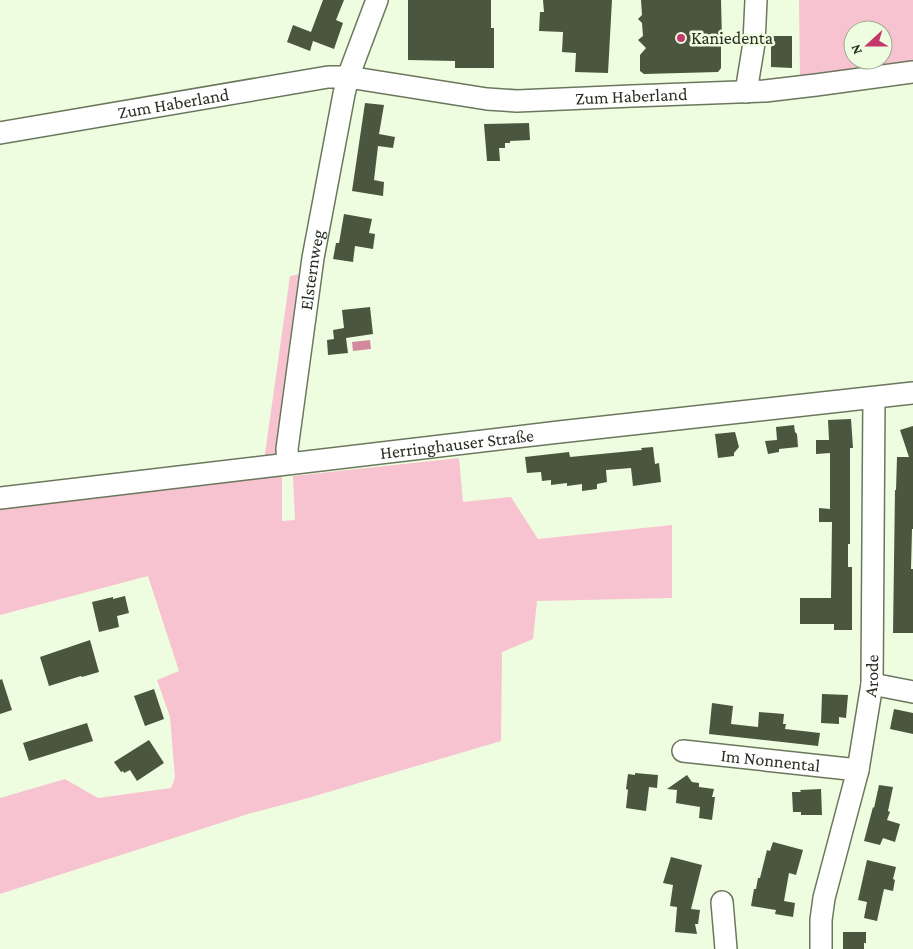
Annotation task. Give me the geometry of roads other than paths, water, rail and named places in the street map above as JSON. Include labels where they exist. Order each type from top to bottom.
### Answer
[{"type":"street","points":[[348,77],[377,0]]},
{"type":"street","points":[[746,92],[754,43],[756,0]]},
{"type":"street","name":"Zum Haberland","points":[[0,133],[328,77],[348,77],[487,99],[517,101],[765,91],[913,72]]},
{"type":"street","name":"Elsternweg","points":[[288,463],[287,449],[313,258],[348,77]]},
{"type":"street","name":"Herringhauser Straße","points":[[0,498],[288,463],[913,393]]},
{"type":"street","name":"Arode","points":[[821,949],[821,920],[824,898],[858,770],[872,684],[874,398]]},
{"type":"street","points":[[872,684],[913,692]]},
{"type":"street","name":"Im Nonnental","points":[[683,751],[858,770]]},
{"type":"street","points":[[722,902],[726,949]]},
{"type":"place","name":"Kaniedenta","points":[[681,38]]}]
